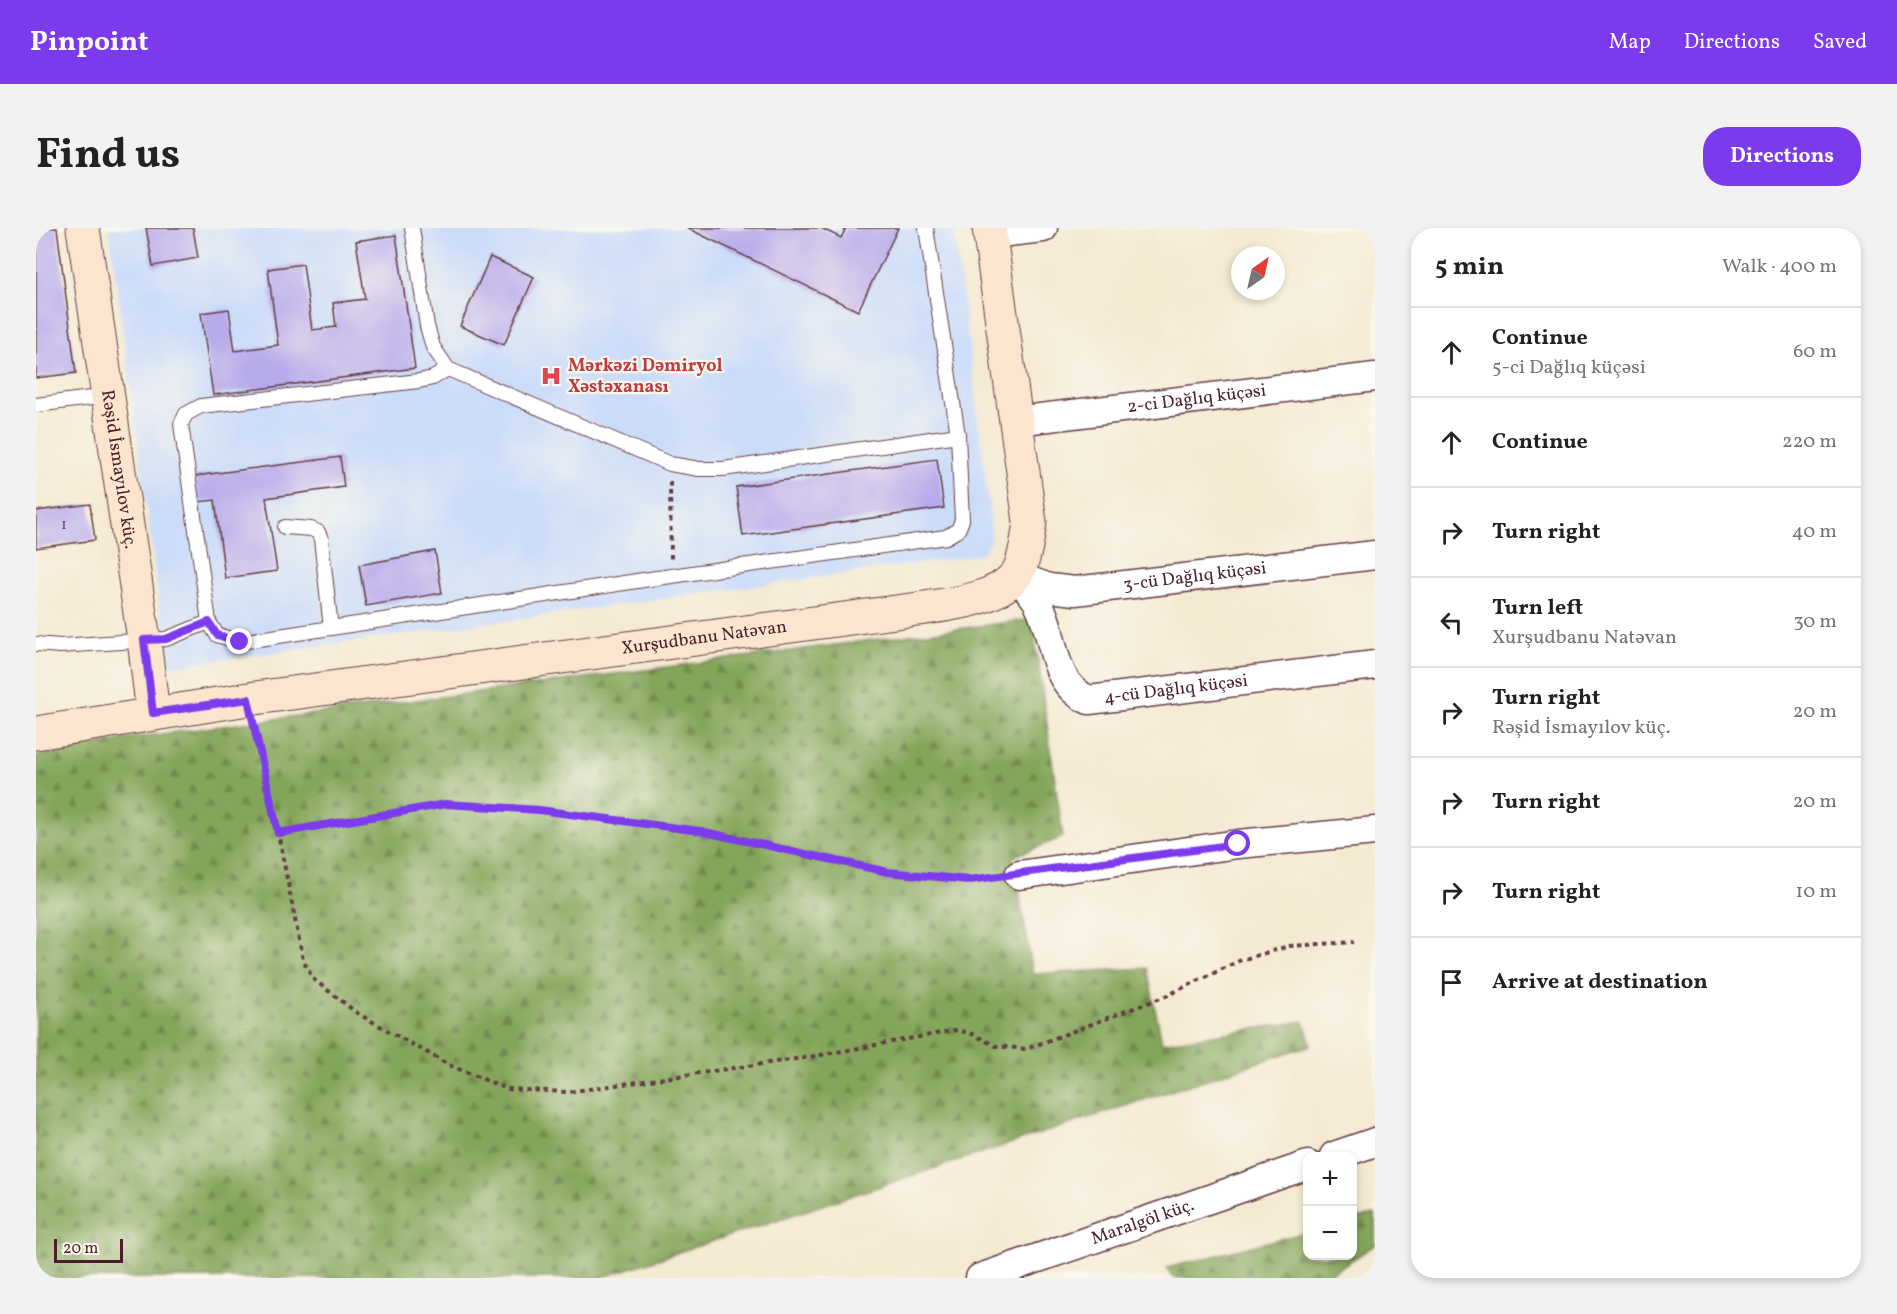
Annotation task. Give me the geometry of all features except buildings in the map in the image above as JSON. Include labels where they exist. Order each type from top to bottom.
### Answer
[{"type":"main road","name":"Rəşid İsmayılov küç.","points":[[83,228],[153,713]]},
{"type":"main road","points":[[990,231],[1030,522],[1026,549],[1016,576]]},
{"type":"main road","name":"Xurşudbanu Natəvan","points":[[36,733],[248,699],[918,609],[971,600],[996,591],[1016,576]]},
{"type":"street","points":[[990,231],[1043,228]]},
{"type":"street","name":"2-ci Dağlıq küçəsi","points":[[1016,421],[1375,377]]},
{"type":"street","name":"3-cü Dağlıq küçəsi","points":[[1016,576],[1049,588],[1075,591],[1375,555]]},
{"type":"street","name":"4-cü Dağlıq küçəsi","points":[[1016,576],[1037,601],[1063,680],[1077,695],[1089,700],[1375,665]]},
{"type":"street","points":[[1019,874],[1238,844],[1375,831]]},
{"type":"street","points":[[1346,1152],[1375,1142]]},
{"type":"street","name":"Maralgöl küç.","points":[[980,1278],[1303,1168]]},
{"type":"lane","points":[[412,228],[427,326],[433,347],[448,369],[670,464],[699,469],[723,469],[958,435]]},
{"type":"lane","points":[[448,369],[433,378],[419,381],[201,406],[186,414],[181,424],[209,622],[217,635],[240,642],[671,576],[946,537],[958,530],[962,520],[958,435],[926,228]]},
{"type":"lane","points":[[36,405],[107,396]]},
{"type":"lane","points":[[285,527],[311,529],[318,532],[321,539],[331,628]]},
{"type":"lane","points":[[36,645],[60,646],[166,639],[209,622]]},
{"type":"path","points":[[670,464],[671,576]]},
{"type":"path","points":[[248,699],[303,960],[313,979],[357,1014],[449,1065],[507,1089],[568,1092],[810,1057],[957,1030],[972,1034],[996,1046],[1026,1049],[1166,996],[1241,960],[1289,946],[1354,942]]},
{"type":"path","points":[[278,833],[446,804],[539,810],[700,831],[888,872],[969,880],[1019,874]]},
{"type":"shaded area","name":"Mərkəzi Dəmiryol Xəstəxanası","points":[[109,228],[954,228],[990,514],[991,538],[984,552],[974,556],[168,667]]},
{"type":"green space","points":[[1032,619],[1063,837],[1013,857],[1033,974],[1147,968],[1162,1043],[1304,1021],[1311,1045],[600,1278],[36,1278],[36,756],[130,738]]},
{"type":"green space","points":[[1375,1214],[1375,1245],[1357,1256],[1357,1219]]},
{"type":"green space","points":[[1303,1233],[1303,1260],[1351,1260],[1323,1278],[1173,1278],[1167,1268]]},
{"type":"place","name":"Mərkəzi Dəmiryol Xəstəxanası","points":[[551,376]]},
{"type":"route","points":[[240,642],[217,635],[209,622],[166,639],[144,640],[153,713],[248,699],[278,833],[446,804],[539,810],[700,831],[888,872],[969,880],[1238,844]]}]
